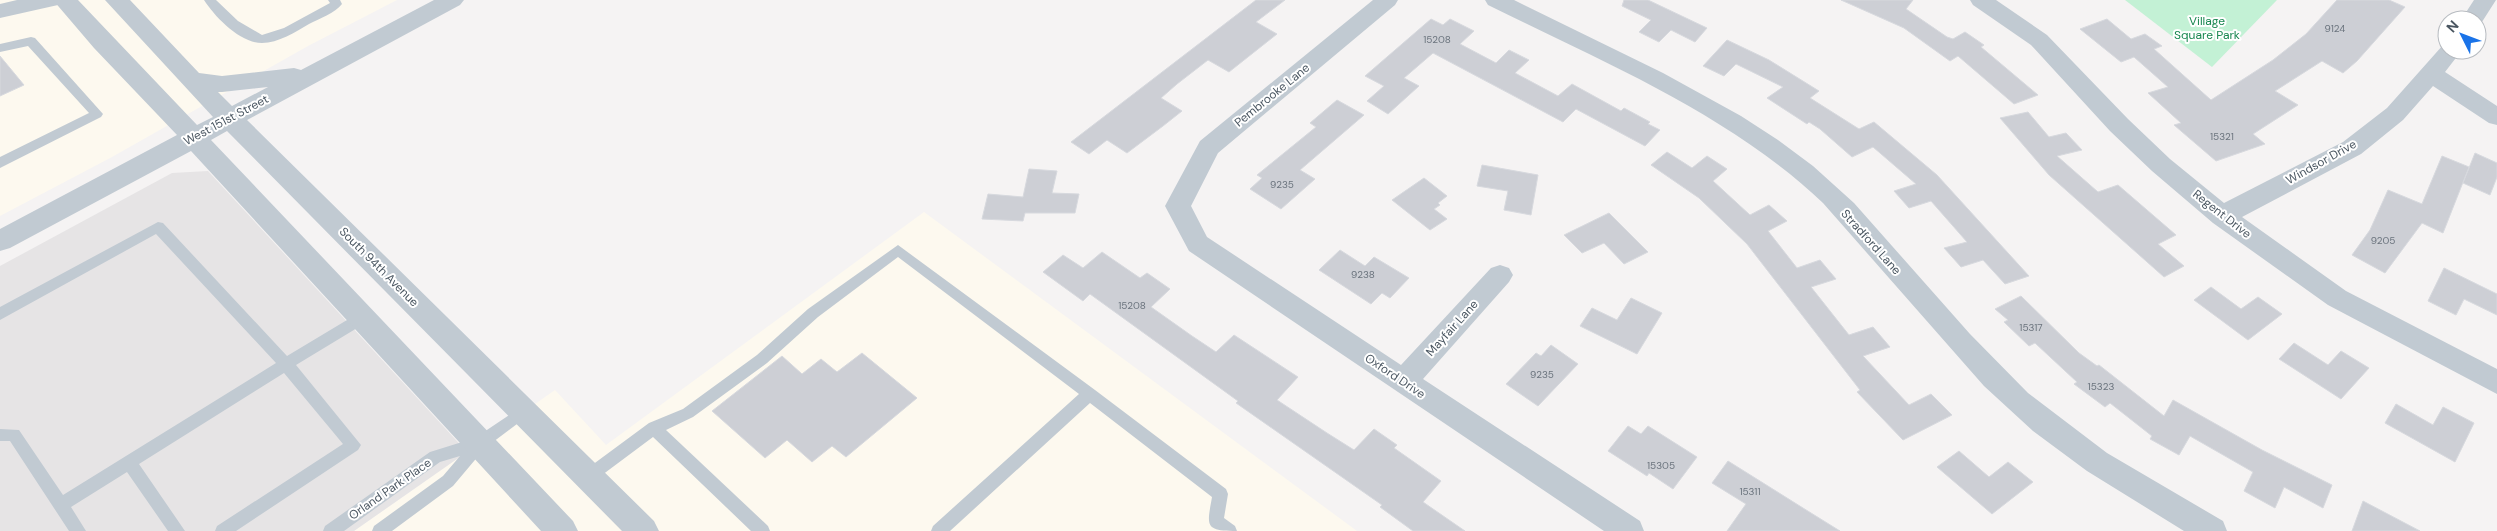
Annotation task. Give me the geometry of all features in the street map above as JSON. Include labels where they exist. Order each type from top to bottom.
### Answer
[{"type":"street","points":[[0,11],[50,0]]},
{"type":"street","points":[[66,0],[562,531]]},
{"type":"street","name":"South 94th Avenue","points":[[117,0],[192,82],[643,531]]},
{"type":"street","name":"West 151st Street","points":[[0,241],[452,0]]},
{"type":"street","name":"Pembrooke Lane","points":[[1178,206],[1210,147],[1388,0]]},
{"type":"street","name":"Stradford Lane","points":[[1496,0],[1623,63],[1722,116],[1758,138],[1805,173],[1864,231],[1907,282],[2003,386],[2058,434],[2142,492],[2212,531]]},
{"type":"street","name":"Regent Drive","points":[[1981,0],[2039,40],[2140,145],[2222,216],[2337,298],[2497,382]]},
{"type":"street","name":"Windsor Drive","points":[[2222,216],[2352,148],[2395,114],[2443,60]]},
{"type":"street","points":[[192,82],[222,84],[255,82],[285,78],[320,70]]},
{"type":"street","points":[[2431,74],[2497,117]]},
{"type":"street","name":"Oxford Drive","points":[[1178,206],[1198,244],[1629,531]]},
{"type":"street","name":"Mayfair Lane","points":[[1404,381],[1500,275]]},
{"type":"lane","points":[[210,0],[248,35],[261,39],[277,34],[323,12],[336,4],[334,0]]},
{"type":"lane","points":[[0,48],[31,41],[96,114],[0,163]]},
{"type":"lane","points":[[0,314],[158,227],[286,364],[353,445],[223,531]]},
{"type":"lane","points":[[589,476],[654,428],[688,414],[762,359],[813,312],[898,250],[1220,494],[1216,521],[1229,531]]},
{"type":"lane","points":[[60,505],[128,461],[362,318]]},
{"type":"lane","points":[[939,531],[1090,394]]},
{"type":"lane","name":"Orland Park Place","points":[[380,531],[448,482],[480,443],[524,411]]},
{"type":"lane","points":[[654,428],[762,531]]},
{"type":"lane","points":[[0,435],[14,435],[78,531]]},
{"type":"lane","name":"Orland Park Place","points":[[331,531],[435,457],[480,443]]},
{"type":"lane","points":[[128,461],[177,531]]},
{"type":"shaded area","points":[[0,0],[397,0],[308,46],[112,157],[0,216]]},
{"type":"shaded area","points":[[208,171],[467,452],[354,531],[0,531],[0,266],[172,173]]},
{"type":"shaded area","points":[[924,212],[1357,531],[354,531],[555,390],[606,445]]},
{"type":"green space","name":"Village Square Park","points":[[2125,0],[2277,0],[2212,67]]},
{"type":"building","points":[[1256,0],[1285,0],[1256,22],[1277,34],[1229,72],[1208,60],[1177,84],[1161,98],[1182,111],[1163,126],[1127,153],[1107,140],[1089,154],[1071,142]]},
{"type":"building","points":[[1624,0],[1648,0],[1707,28],[1695,42],[1671,30],[1659,42],[1639,32],[1651,20],[1622,6]]},
{"type":"building","points":[[1841,0],[1913,0],[1906,9],[1947,37],[1953,39],[1965,32],[1984,45],[1981,47],[2038,95],[2014,104],[1958,56],[1950,61],[1904,28]]},
{"type":"building","points":[[2337,0],[2389,0],[2405,7],[2357,61],[2343,73],[2322,61],[2275,91],[2298,105],[2253,134],[2265,144],[2216,161],[2174,125],[2181,123],[2148,93],[2168,87],[2134,57],[2121,62],[2080,29],[2107,19],[2131,39],[2145,34],[2162,46],[2154,49],[2211,100],[2273,60],[2306,34]]},
{"type":"building","points":[[1431,19],[1443,25],[1450,19],[1474,31],[1460,44],[1496,63],[1509,50],[1529,60],[1515,73],[1558,96],[1572,84],[1621,111],[1624,108],[1650,122],[1648,124],[1660,130],[1645,146],[1576,109],[1563,122],[1433,53],[1404,78],[1419,86],[1388,114],[1367,101],[1384,86],[1365,76]]},
{"type":"building","points":[[1727,40],[1769,60],[1819,91],[1810,98],[1859,129],[1874,122],[1937,175],[2029,276],[2005,284],[1983,260],[1961,267],[1944,248],[1967,242],[1931,201],[1909,208],[1894,191],[1916,184],[1873,147],[1852,157],[1820,129],[1809,122],[1807,124],[1767,98],[1783,87],[1736,64],[1724,76],[1703,66]]},
{"type":"building","points":[[0,56],[24,85],[0,96]]},
{"type":"building","points":[[1337,100],[1364,115],[1300,170],[1315,179],[1281,209],[1250,189],[1262,178],[1257,175],[1316,127],[1310,123]]},
{"type":"building","points":[[2028,112],[2049,137],[2066,133],[2082,150],[2057,156],[2098,192],[2118,185],[2176,235],[2158,244],[2184,266],[2164,277],[2049,175],[2000,118]]},
{"type":"building","points":[[1667,152],[1692,168],[1707,156],[1727,169],[1713,181],[1750,215],[1769,205],[1787,221],[1768,231],[1797,268],[1820,260],[1836,279],[1811,287],[1849,335],[1873,327],[1890,347],[1863,356],[1909,405],[1931,394],[1952,415],[1903,440],[1857,392],[1860,390],[1747,244],[1699,198],[1651,165]]},
{"type":"building","points":[[2475,153],[2497,163],[2497,177],[2490,195],[2463,183]]},
{"type":"building","points":[[2442,156],[2469,167],[2443,233],[2422,223],[2385,273],[2352,255],[2370,230],[2388,190],[2422,204]]},
{"type":"building","points":[[1482,165],[1538,175],[1531,215],[1504,210],[1508,191],[1477,186]]},
{"type":"building","points":[[1029,169],[1057,171],[1052,193],[1079,194],[1075,213],[1025,213],[1023,221],[982,219],[988,194],[1023,197]]},
{"type":"building","points":[[1424,178],[1447,196],[1434,209],[1447,219],[1430,230],[1392,200]]},
{"type":"building","points":[[1609,213],[1648,252],[1624,264],[1604,243],[1582,253],[1564,235]]},
{"type":"building","points":[[1340,250],[1365,266],[1374,257],[1409,278],[1390,298],[1382,293],[1371,304],[1319,270]]},
{"type":"building","points":[[1102,252],[1140,278],[1147,273],[1170,289],[1151,307],[1216,352],[1234,335],[1298,377],[1277,400],[1327,433],[1354,450],[1374,429],[1397,445],[1394,448],[1441,481],[1423,502],[1465,531],[1413,531],[1380,507],[1382,505],[1236,403],[1238,401],[1090,294],[1083,301],[1043,272],[1063,255],[1083,268]]},
{"type":"building","points":[[2444,268],[2497,294],[2497,315],[2464,299],[2456,315],[2428,301]]},
{"type":"building","points":[[2211,287],[2241,309],[2258,297],[2282,314],[2248,340],[2194,300]]},
{"type":"building","points":[[2021,296],[2079,353],[2097,366],[2099,365],[2164,416],[2173,400],[2262,450],[2332,485],[2323,508],[2284,487],[2275,508],[2244,491],[2253,472],[2190,436],[2179,455],[2150,439],[2152,436],[2110,403],[2105,407],[2074,384],[2077,382],[2035,343],[2029,346],[2004,322],[2008,320],[1995,309]]},
{"type":"building","points":[[1631,298],[1662,313],[1637,354],[1580,326],[1592,308],[1617,320]]},
{"type":"building","points":[[2294,343],[2328,365],[2341,351],[2369,368],[2341,399],[2279,359]]},
{"type":"building","points":[[1551,345],[1578,364],[1538,406],[1506,384],[1536,353],[1541,356]]},
{"type":"building","points":[[862,353],[917,398],[846,457],[832,446],[812,462],[787,440],[765,458],[712,411],[782,356],[802,374],[821,359],[837,372]]},
{"type":"building","points":[[2396,404],[2433,425],[2443,407],[2474,423],[2455,462],[2385,423]]},
{"type":"building","points":[[1628,426],[1641,434],[1648,426],[1697,457],[1673,489],[1649,473],[1647,476],[1608,451]]},
{"type":"building","points":[[1959,451],[1989,477],[2008,462],[2033,482],[1992,514],[1937,467]]},
{"type":"building","points":[[1728,461],[1840,531],[1727,531],[1746,504],[1712,483]]},
{"type":"building","points":[[2363,501],[2420,531],[2352,531]]}]
